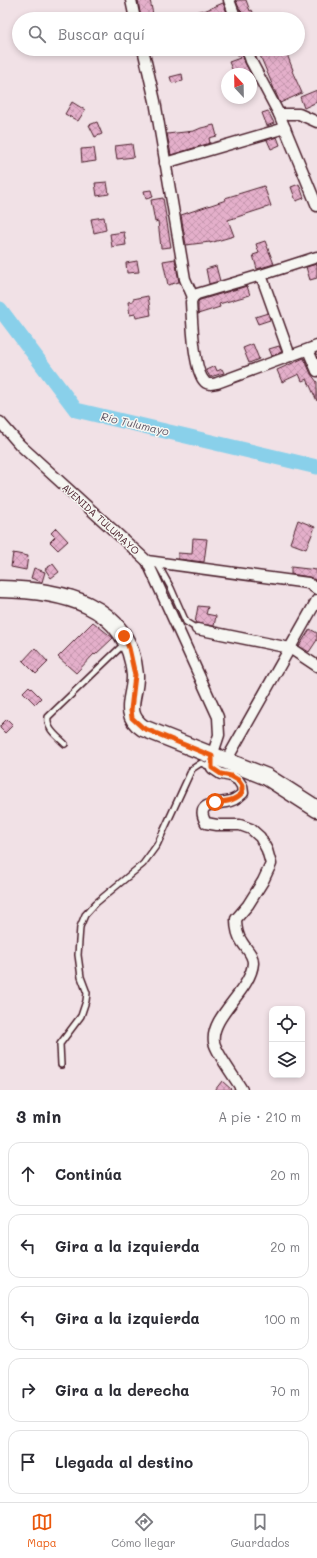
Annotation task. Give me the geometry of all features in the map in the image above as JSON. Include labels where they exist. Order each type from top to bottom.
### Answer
[{"type":"main road","points":[[0,589],[28,590],[50,593],[81,602],[111,620],[120,631],[126,642],[135,675],[131,710],[132,718],[143,728],[217,762],[267,777],[317,809]]},
{"type":"street","points":[[131,0],[134,12]]},
{"type":"street","points":[[229,0],[233,12]]},
{"type":"street","points":[[145,56],[156,102],[185,279],[193,297]]},
{"type":"street","points":[[249,56],[279,114],[317,206]]},
{"type":"street","points":[[279,114],[299,114],[317,122]]},
{"type":"street","points":[[165,163],[285,128]]},
{"type":"street","points":[[317,257],[197,294],[193,297],[191,302],[195,354],[205,382],[209,384],[217,383],[313,348],[317,370]]},
{"type":"street","points":[[261,275],[290,356]]},
{"type":"street","name":"AVENIDA TULUMAYO","points":[[0,422],[20,445],[152,562]]},
{"type":"street","points":[[152,562],[308,583],[317,589]]},
{"type":"street","points":[[152,562],[218,717],[219,735],[217,762],[221,774],[231,776],[238,780],[242,786],[242,793],[237,798],[226,802],[215,802],[209,804],[204,808],[203,817],[206,823],[217,825],[240,825],[252,829],[260,837],[267,850],[271,864],[263,881],[248,905],[236,918],[236,930],[242,943],[249,951],[253,963],[247,981],[225,1012],[214,1033],[214,1044],[242,1090]]},
{"type":"street","points":[[217,762],[290,648],[317,600]]},
{"type":"street","points":[[197,629],[290,648],[317,666]]},
{"type":"lane","points":[[152,562],[171,588],[186,622],[197,629]]},
{"type":"lane","points":[[65,744],[50,729],[47,723],[48,717],[126,642]]},
{"type":"lane","points":[[60,1065],[60,1044],[81,1016],[86,1001],[87,993],[81,977],[78,955],[80,927],[85,915],[96,903],[143,864],[157,845],[192,769],[201,763],[217,762]]},
{"type":"building","points":[[138,0],[150,0],[153,12],[140,12]]},
{"type":"building","points":[[246,0],[250,11],[252,10],[253,12],[242,12],[236,1]]},
{"type":"building","points":[[223,3],[227,12],[195,12],[204,11]]},
{"type":"building","points":[[239,56],[243,56],[248,68],[232,68],[229,62],[240,58]]},
{"type":"building","points":[[260,56],[288,56],[293,70],[292,71],[302,93],[280,103]]},
{"type":"building","points":[[182,74],[183,81],[172,83],[170,77]]},
{"type":"building","points":[[317,90],[317,102],[304,108],[300,97]]},
{"type":"building","points":[[72,102],[85,110],[78,121],[65,114]]},
{"type":"building","points":[[268,111],[274,123],[267,126],[262,113]]},
{"type":"building","points":[[97,122],[102,134],[95,137],[89,125]]},
{"type":"building","points":[[214,125],[217,136],[209,138],[210,143],[171,155],[167,134],[194,131]]},
{"type":"building","points":[[277,137],[280,145],[271,149],[267,140]]},
{"type":"building","points":[[132,144],[134,157],[117,159],[115,146]]},
{"type":"building","points":[[94,148],[96,161],[82,163],[81,149]]},
{"type":"building","points":[[107,182],[109,194],[97,196],[95,183]]},
{"type":"building","points":[[299,184],[304,198],[296,201],[291,187]]},
{"type":"building","points":[[264,186],[271,206],[228,220],[234,236],[210,243],[186,245],[181,215],[226,200],[225,198]]},
{"type":"building","points":[[151,190],[153,197],[146,199],[144,191]]},
{"type":"building","points":[[163,198],[171,247],[161,248],[158,221],[155,222],[151,200]]},
{"type":"building","points":[[104,217],[106,230],[94,233],[91,219]]},
{"type":"building","points":[[124,232],[126,245],[112,247],[110,234]]},
{"type":"building","points":[[265,241],[274,264],[257,269],[253,255],[259,253],[256,244]]},
{"type":"building","points":[[175,259],[179,282],[168,285],[163,261]]},
{"type":"building","points":[[137,261],[139,272],[127,273],[126,263]]},
{"type":"building","points":[[317,264],[317,278],[310,280],[306,267]]},
{"type":"building","points":[[216,266],[220,281],[209,284],[206,269]]},
{"type":"building","points":[[247,286],[250,295],[219,304],[220,307],[198,314],[198,303],[200,300]]},
{"type":"building","points":[[148,296],[151,315],[136,318],[135,314],[130,315],[128,302],[133,301],[133,299]]},
{"type":"building","points":[[268,313],[270,320],[258,324],[255,317]]},
{"type":"building","points":[[253,344],[259,359],[249,363],[243,348]]},
{"type":"building","points":[[279,346],[282,352],[272,356],[269,349]]},
{"type":"building","points":[[304,358],[311,374],[317,382],[317,401],[307,379],[302,381],[299,374],[282,382],[277,370]]},
{"type":"building","points":[[215,366],[217,371],[222,369],[224,373],[210,377],[206,370]]},
{"type":"building","points":[[298,520],[315,527],[306,549],[290,543]]},
{"type":"building","points":[[56,528],[68,541],[58,550],[50,542],[55,537],[51,533]]},
{"type":"building","points":[[193,538],[207,539],[204,562],[178,559],[178,553],[192,554]]},
{"type":"building","points":[[13,553],[28,556],[26,570],[11,567]]},
{"type":"building","points":[[53,564],[59,572],[51,578],[45,569]]},
{"type":"building","points":[[291,567],[317,570],[317,581],[309,577],[291,574]]},
{"type":"building","points":[[34,568],[45,572],[42,582],[31,578]]},
{"type":"building","points":[[198,606],[208,607],[206,614],[216,616],[214,626],[195,623]]},
{"type":"building","points":[[93,622],[113,638],[95,655],[94,654],[76,673],[58,657]]},
{"type":"building","points":[[310,629],[317,633],[317,640],[309,652],[299,646]]},
{"type":"building","points":[[35,648],[48,662],[36,674],[23,661]]},
{"type":"building","points":[[29,686],[41,698],[35,704],[23,692]]},
{"type":"building","points":[[7,719],[13,725],[5,733],[0,726]]},
{"type":"building","points":[[222,1081],[232,1090],[215,1090]]},
{"type":"waterway","name":"Río Tulumayo","points":[[0,309],[76,410],[317,467]]},
{"type":"route","points":[[124,636],[129,648],[135,675],[131,710],[132,718],[143,728],[166,736],[212,756],[212,768],[221,774],[231,776],[238,780],[242,786],[242,793],[237,798],[226,802],[215,802]]}]
